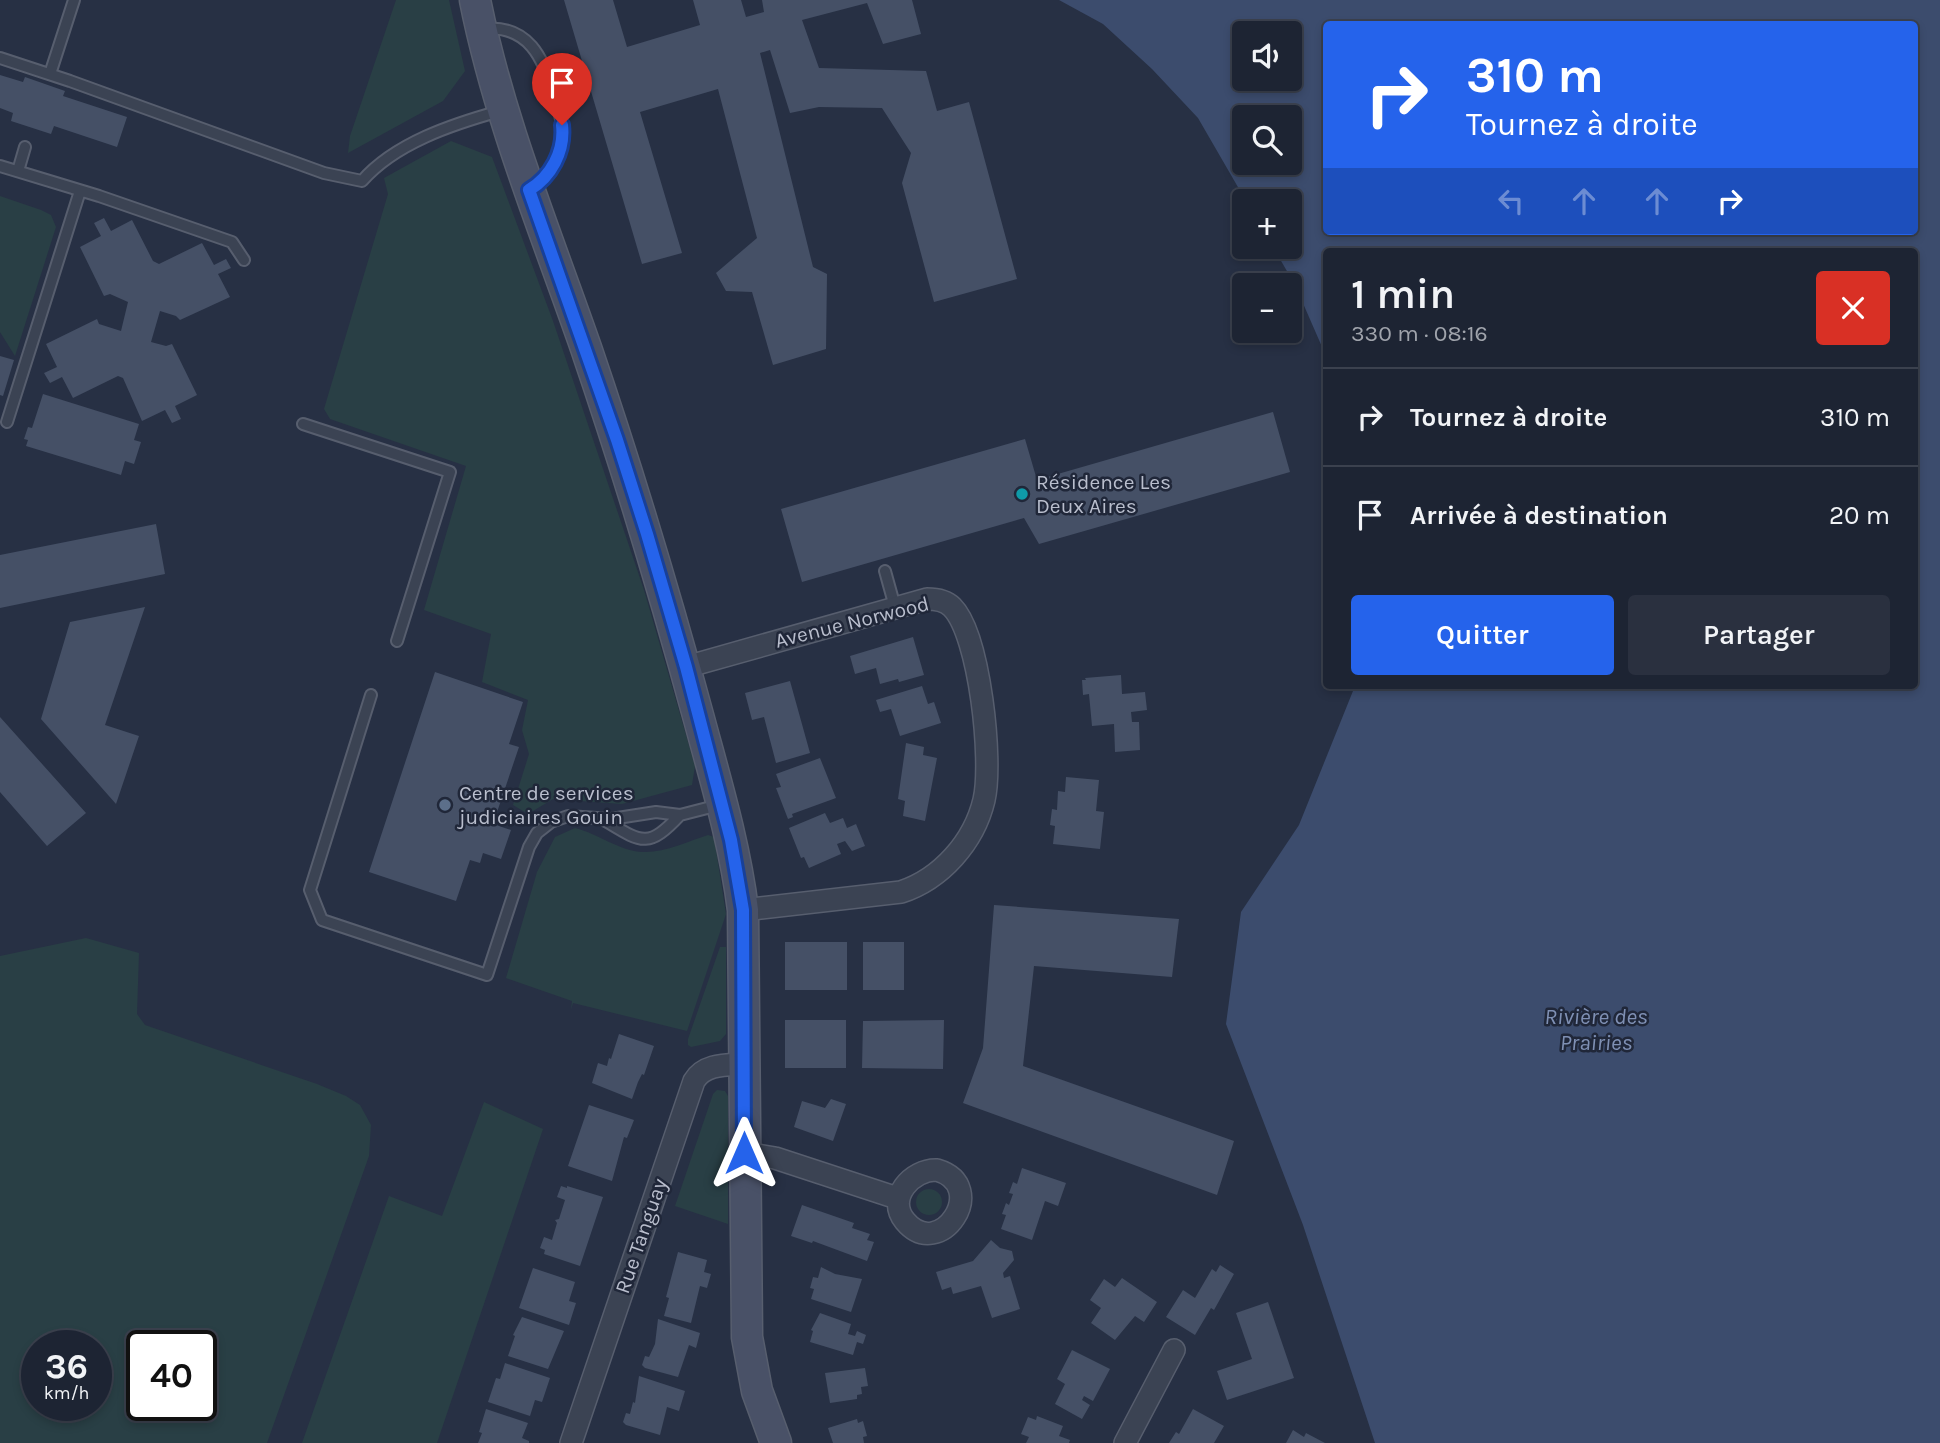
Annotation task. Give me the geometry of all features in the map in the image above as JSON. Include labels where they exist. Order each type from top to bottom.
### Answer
[{"type":"street","points":[[475,0],[502,110],[617,440],[686,667],[735,860],[743,910],[748,1349],[757,1391],[776,1443]]},
{"type":"street","name":"Avenue Norwood","points":[[686,667],[895,607],[918,601],[937,600],[950,606],[962,625],[979,682],[988,752],[987,785],[974,826],[947,865],[912,888],[743,910]]},
{"type":"street","name":"Rue Tanguay","points":[[571,1443],[694,1081],[704,1070],[743,1064]]},
{"type":"street","points":[[744,1153],[775,1157],[897,1198]]},
{"type":"street","points":[[1125,1443],[1174,1350]]},
{"type":"lane","points":[[50,74],[74,0]]},
{"type":"lane","points":[[481,29],[499,28],[521,37],[537,50],[548,74],[563,134],[559,152],[549,174],[529,190]]},
{"type":"lane","points":[[0,58],[324,173],[362,181],[376,165],[446,127],[502,110]]},
{"type":"lane","points":[[18,172],[25,147]]},
{"type":"lane","points":[[0,166],[232,242],[244,260]]},
{"type":"lane","points":[[7,422],[80,191]]},
{"type":"lane","points":[[303,424],[450,472],[397,641]]},
{"type":"lane","points":[[885,571],[895,607]]},
{"type":"lane","points":[[371,695],[310,890],[322,920],[487,975],[529,847],[537,833],[551,822],[568,816],[628,817],[656,812],[680,815],[722,804]]},
{"type":"lane","points":[[601,818],[631,836],[644,838],[662,834],[680,815]]},
{"type":"green space","points":[[396,0],[449,0],[465,71],[443,101],[348,153],[350,136]]},
{"type":"green space","points":[[451,141],[492,157],[553,321],[644,590],[695,766],[692,785],[622,804],[553,799],[528,814],[513,805],[529,754],[522,730],[528,700],[482,682],[491,634],[424,610],[466,466],[330,419],[324,409],[388,194],[384,178]]},
{"type":"green space","points":[[0,196],[51,215],[56,227],[15,356],[0,332]]},
{"type":"green space","points":[[575,828],[626,849],[643,852],[668,849],[708,835],[714,837],[726,914],[687,1031],[573,1003],[571,1010],[572,1001],[506,978],[537,872],[555,837]]},
{"type":"green space","points":[[86,938],[139,953],[137,1014],[145,1025],[317,1084],[360,1105],[371,1125],[369,1156],[267,1443],[0,1443],[0,956]]},
{"type":"green space","points":[[720,947],[726,947],[726,1034],[720,1041],[691,1047],[688,1045],[688,1039]]},
{"type":"green space","points":[[717,1090],[725,1091],[728,1096],[728,1224],[675,1206],[713,1094]]},
{"type":"green space","points":[[484,1102],[543,1129],[437,1443],[302,1443],[389,1196],[442,1216]]},
{"type":"green space","points":[[929,1189],[939,1192],[942,1202],[939,1212],[929,1215],[919,1212],[916,1202],[919,1192]]},
{"type":"water","name":"Rivière des Prairies","points":[[1059,0],[1940,0],[1940,1443],[1375,1443],[1303,1225],[1226,1024],[1241,912],[1299,825],[1354,689],[1918,689],[1918,248],[1323,248],[1323,349],[1302,301],[1302,273],[1288,273],[1280,259],[1302,259],[1302,189],[1239,189],[1198,118],[1152,69],[1103,24]]},
{"type":"building","points":[[564,0],[613,0],[627,47],[700,25],[693,0],[741,0],[746,17],[764,12],[762,0],[912,0],[921,34],[883,44],[867,3],[802,20],[819,68],[926,71],[937,111],[969,102],[1017,279],[934,302],[902,183],[911,153],[882,108],[819,107],[790,113],[770,50],[760,53],[813,267],[827,274],[826,349],[773,365],[752,292],[726,291],[716,273],[757,238],[718,89],[640,112],[682,253],[642,264]]},
{"type":"building","points":[[0,75],[23,82],[25,77],[65,91],[63,96],[127,117],[117,147],[54,126],[51,134],[11,121],[13,113],[0,108]]},
{"type":"building","points":[[104,218],[111,231],[132,220],[153,261],[159,264],[202,243],[214,265],[226,259],[231,268],[218,274],[230,297],[180,320],[160,311],[151,342],[166,346],[172,344],[197,395],[175,406],[181,419],[172,423],[165,410],[142,421],[123,378],[118,376],[73,398],[62,377],[50,383],[44,373],[57,367],[46,344],[97,319],[99,324],[121,331],[128,302],[110,294],[104,296],[80,247],[101,236],[94,223]]},
{"type":"building","points":[[0,356],[14,360],[3,396],[0,395]]},
{"type":"building","points":[[43,394],[139,424],[134,440],[141,442],[134,464],[125,461],[121,475],[26,446],[28,440],[24,439],[28,427],[32,428]]},
{"type":"building","name":"Résidence Les Deux Aires","points":[[1273,412],[1290,472],[1039,544],[1024,518],[802,582],[781,509],[1025,439],[1037,480]]},
{"type":"building","points":[[156,524],[165,574],[0,608],[0,555]]},
{"type":"building","points":[[145,607],[105,725],[139,736],[116,804],[41,719],[70,622]]},
{"type":"building","points":[[913,637],[924,675],[880,684],[876,668],[855,674],[850,656]]},
{"type":"building","name":"Centre de services judiciaires Gouin","points":[[435,672],[523,702],[509,744],[519,747],[493,824],[511,830],[501,859],[483,853],[480,863],[470,860],[456,901],[369,872]]},
{"type":"building","points":[[1121,675],[1122,694],[1145,692],[1147,710],[1131,712],[1132,722],[1139,722],[1140,750],[1115,752],[1114,724],[1092,726],[1089,694],[1083,695],[1082,680],[1086,680],[1085,678]]},
{"type":"building","points":[[790,681],[810,753],[776,763],[764,717],[752,720],[745,693]]},
{"type":"building","points":[[922,686],[928,704],[934,702],[941,723],[900,736],[891,709],[880,712],[876,700]]},
{"type":"building","points":[[0,717],[86,813],[47,846],[0,792]]},
{"type":"building","points":[[906,743],[924,747],[923,755],[937,758],[925,821],[903,816],[905,801],[898,799]]},
{"type":"building","points":[[820,758],[836,798],[792,814],[793,817],[788,819],[776,788],[781,787],[776,774]]},
{"type":"building","points":[[1066,777],[1099,780],[1096,811],[1104,812],[1100,849],[1053,844],[1055,826],[1050,825],[1052,809],[1057,810],[1058,791],[1065,792]]},
{"type":"building","points":[[825,813],[830,823],[843,818],[847,828],[856,824],[865,846],[852,851],[845,841],[837,844],[841,854],[809,868],[804,857],[801,858],[789,828]]},
{"type":"building","points":[[994,905],[1179,919],[1172,977],[1034,966],[1023,1066],[1234,1141],[1217,1195],[963,1103],[983,1048]]},
{"type":"building","points":[[785,942],[847,942],[847,990],[785,990]]},
{"type":"building","points":[[863,942],[904,942],[904,990],[863,990]]},
{"type":"building","points":[[785,1020],[846,1020],[846,1068],[785,1068]]},
{"type":"building","points":[[944,1020],[943,1069],[862,1068],[863,1021]]},
{"type":"building","points":[[619,1034],[654,1046],[632,1099],[592,1083],[598,1063],[607,1066],[609,1058],[611,1059]]},
{"type":"building","points":[[831,1099],[846,1104],[833,1141],[794,1127],[802,1101],[825,1108]]},
{"type":"building","points":[[589,1105],[634,1120],[627,1138],[624,1137],[612,1181],[568,1166]]},
{"type":"building","points":[[1022,1168],[1066,1183],[1058,1206],[1045,1201],[1032,1240],[1001,1229],[1006,1215],[1002,1214],[1013,1194],[1009,1193],[1013,1182],[1017,1184]]},
{"type":"building","points":[[561,1186],[603,1197],[580,1266],[544,1254],[545,1250],[540,1248],[544,1237],[552,1240],[557,1223],[555,1220],[559,1219],[565,1200],[557,1197]]},
{"type":"building","points":[[802,1205],[854,1223],[852,1228],[870,1234],[867,1240],[874,1242],[867,1261],[813,1241],[812,1243],[791,1236]]},
{"type":"building","points":[[991,1240],[1000,1248],[1012,1251],[1014,1260],[1003,1273],[1004,1278],[1010,1276],[1020,1309],[992,1318],[981,1286],[953,1294],[951,1287],[942,1290],[936,1272],[973,1261]]},
{"type":"building","points":[[678,1252],[707,1260],[704,1272],[711,1274],[707,1288],[700,1286],[691,1323],[664,1316],[669,1298],[666,1297]]},
{"type":"building","points":[[1220,1265],[1234,1274],[1214,1310],[1211,1308],[1195,1335],[1166,1317],[1183,1290],[1195,1298],[1212,1269],[1216,1272]]},
{"type":"building","points":[[821,1267],[835,1274],[862,1279],[851,1312],[811,1299],[813,1277],[818,1278]]},
{"type":"building","points":[[533,1268],[575,1282],[569,1301],[576,1303],[569,1325],[519,1308]]},
{"type":"building","points":[[1122,1278],[1157,1302],[1144,1322],[1135,1316],[1115,1340],[1091,1323],[1101,1308],[1090,1300],[1104,1279],[1115,1287]]},
{"type":"building","points":[[1268,1302],[1294,1378],[1227,1400],[1217,1371],[1252,1359],[1236,1313]]},
{"type":"building","points":[[820,1313],[851,1324],[848,1334],[855,1336],[857,1331],[866,1335],[863,1344],[857,1342],[853,1355],[810,1342],[811,1330]]},
{"type":"building","points":[[522,1317],[564,1331],[548,1369],[508,1356],[515,1336],[513,1335]]},
{"type":"building","points":[[658,1319],[700,1333],[696,1348],[689,1345],[678,1377],[642,1365],[645,1356],[649,1357],[655,1344]]},
{"type":"building","points":[[1072,1350],[1110,1369],[1093,1401],[1084,1396],[1082,1400],[1090,1405],[1082,1419],[1055,1404],[1065,1384],[1057,1379]]},
{"type":"building","points":[[505,1363],[550,1378],[542,1402],[535,1400],[530,1416],[488,1402],[496,1378],[500,1379]]},
{"type":"building","points":[[865,1368],[868,1386],[861,1387],[862,1394],[857,1395],[857,1399],[830,1403],[825,1373]]},
{"type":"building","points":[[639,1376],[685,1391],[679,1411],[667,1407],[660,1435],[623,1422],[626,1413],[630,1414],[633,1402],[635,1403]]},
{"type":"building","points":[[486,1409],[528,1423],[522,1438],[529,1443],[478,1443]]},
{"type":"building","points":[[1193,1409],[1224,1426],[1214,1443],[1169,1443],[1176,1432],[1179,1434]]},
{"type":"building","points":[[1037,1416],[1063,1426],[1059,1436],[1070,1440],[1069,1443],[1026,1443],[1029,1437],[1021,1434],[1028,1417],[1036,1420]]},
{"type":"building","points":[[857,1419],[858,1423],[863,1421],[867,1436],[863,1437],[864,1443],[833,1443],[828,1428]]},
{"type":"building","points":[[1293,1430],[1304,1437],[1306,1433],[1325,1443],[1286,1443]]},
{"type":"place","name":"Résidence Les Deux Aires","points":[[1022,494]]},
{"type":"place","name":"Centre de services judiciaires Gouin","points":[[445,805]]},
{"type":"route","points":[[562,125],[559,152],[549,174],[529,190],[577,323],[647,534],[686,667],[731,840],[743,910],[744,1153]]}]
